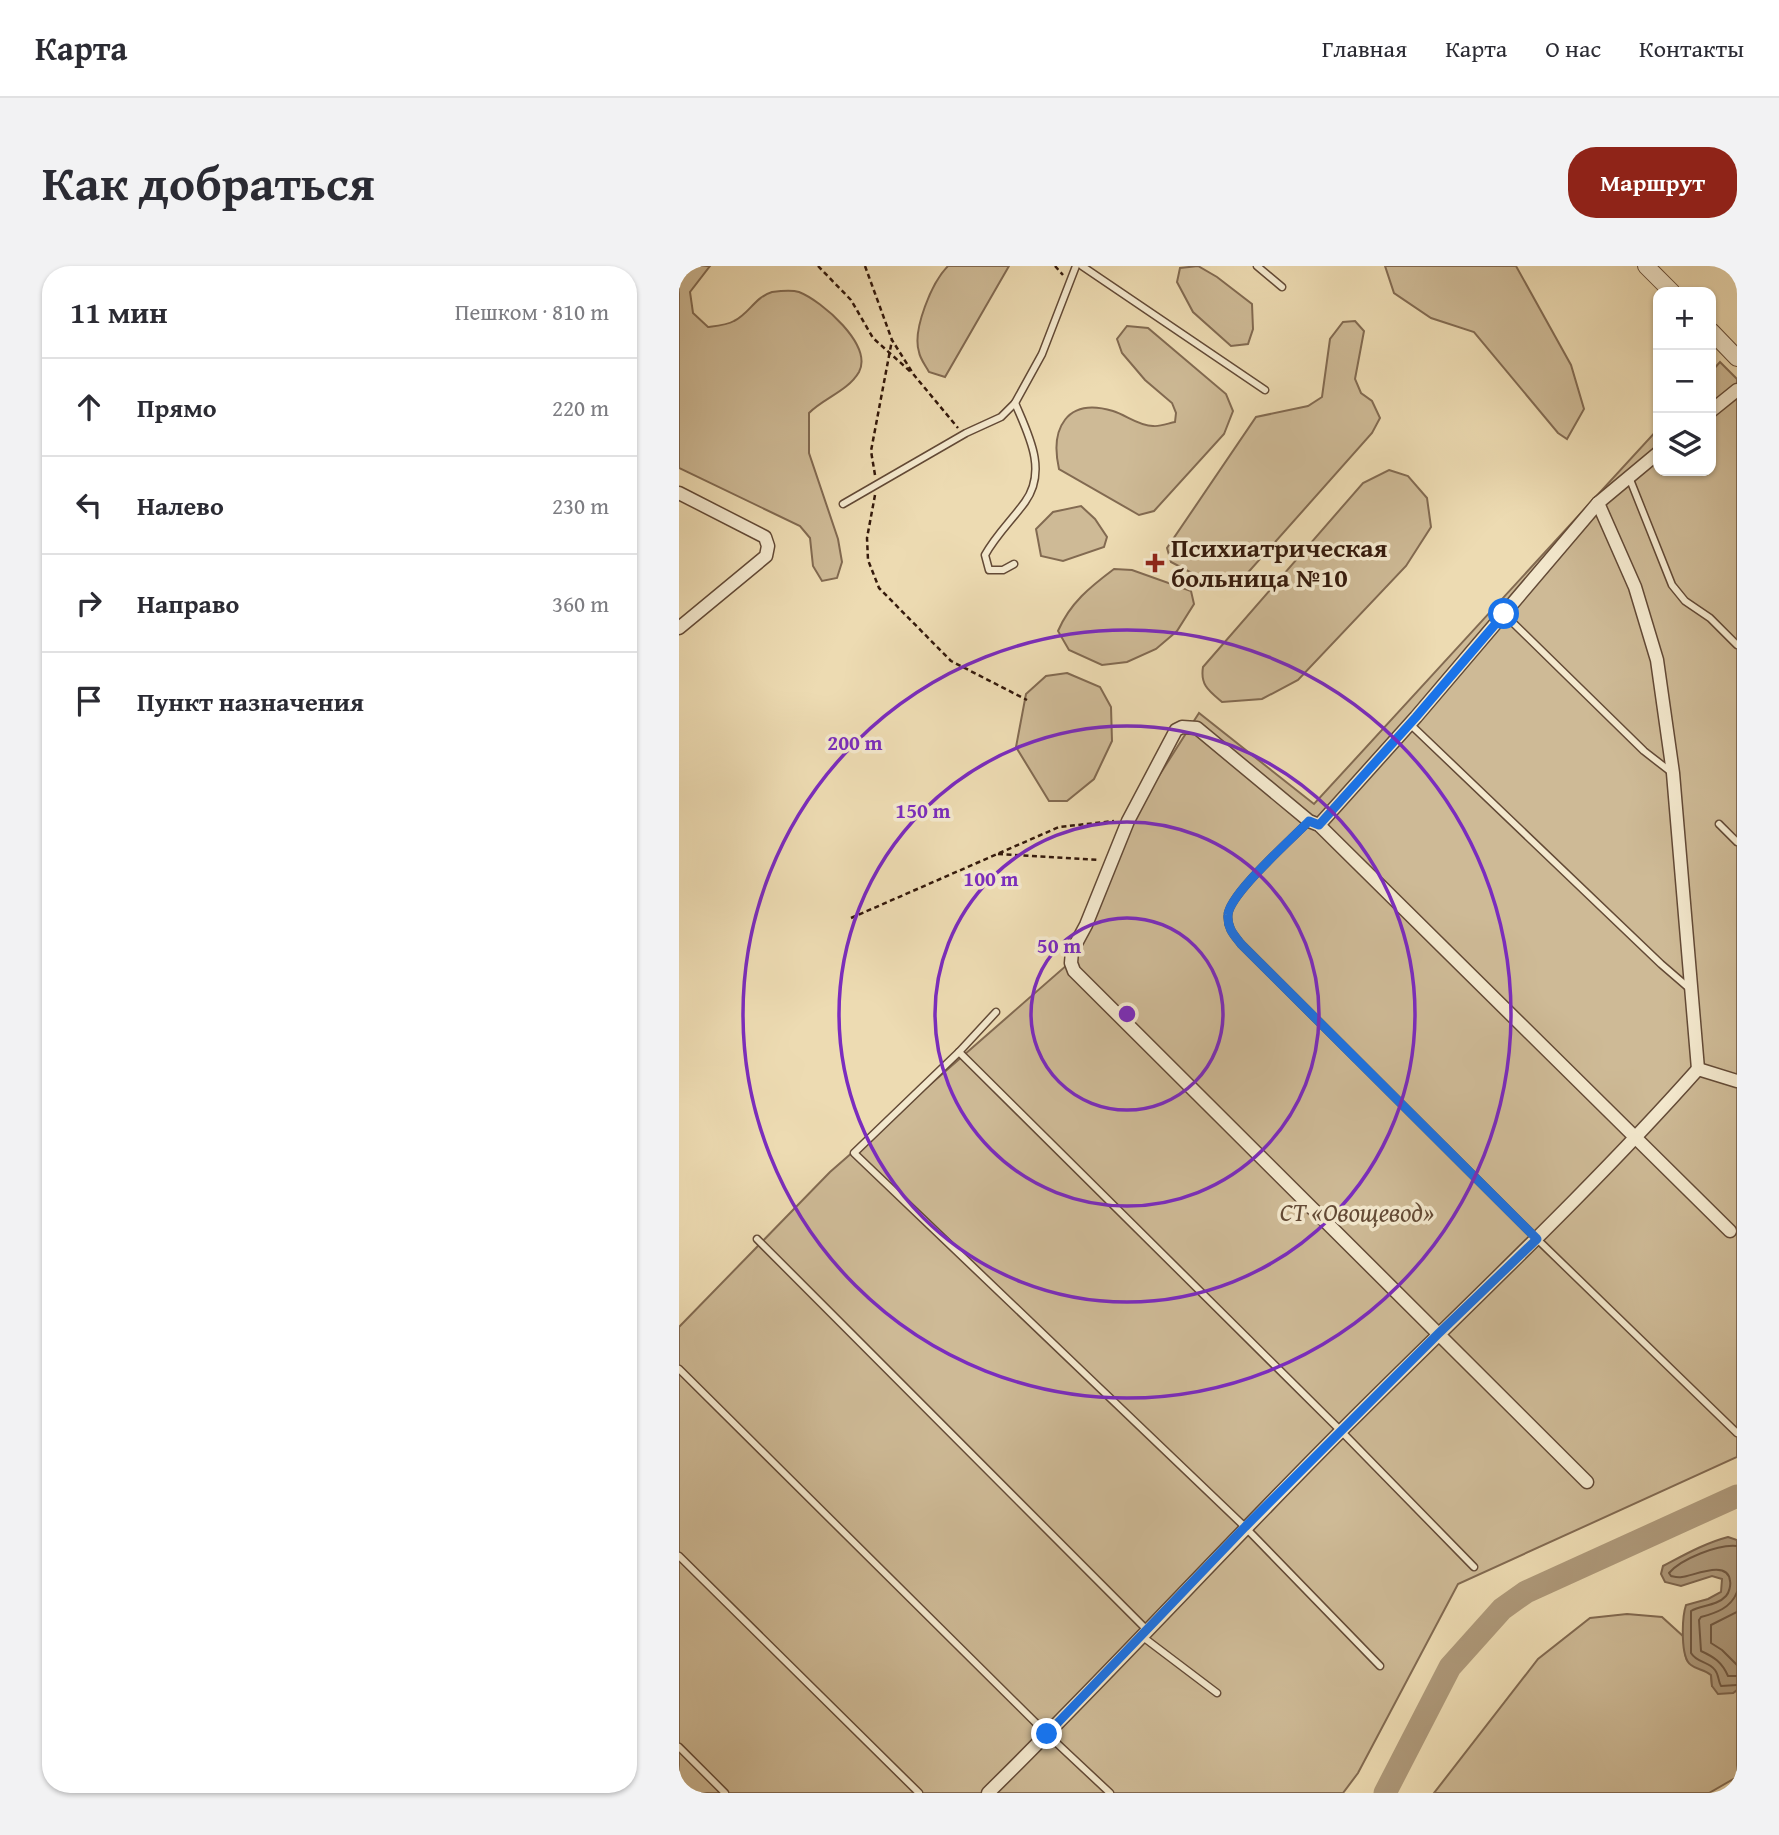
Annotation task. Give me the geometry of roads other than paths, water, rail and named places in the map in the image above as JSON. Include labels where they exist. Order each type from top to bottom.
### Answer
[{"type":"street","points":[[1646,266],[1667,287]]},
{"type":"street","points":[[1716,336],[1737,358]]},
{"type":"street","points":[[1716,407],[1737,390]]},
{"type":"street","points":[[1314,823],[1410,724],[1598,503],[1653,457]]},
{"type":"street","points":[[679,493],[765,537],[768,546],[766,556],[679,628]]},
{"type":"street","points":[[988,1793],[1145,1634],[1245,1527],[1537,1239],[1635,1139],[1698,1069],[1673,773],[1657,660],[1635,587],[1598,503]]},
{"type":"street","points":[[1587,1482],[1074,971],[1071,963],[1072,951],[1086,925],[1128,821],[1176,730],[1192,726],[1197,728],[1314,823],[1730,1231]]},
{"type":"street","points":[[1698,1069],[1737,1081]]},
{"type":"lane","points":[[843,504],[1001,417],[1014,403],[1042,354],[1076,266]]},
{"type":"lane","points":[[1082,266],[1265,390]]},
{"type":"lane","points":[[1257,266],[1282,287]]},
{"type":"lane","points":[[1014,403],[1031,439],[1036,463],[1035,480],[1027,500],[991,543],[985,555],[989,570],[1003,570],[1014,564]]},
{"type":"lane","points":[[1629,477],[1672,584],[1685,601],[1710,618],[1737,645]]},
{"type":"lane","points":[[1504,614],[1644,751],[1673,773]]},
{"type":"lane","points":[[1410,724],[1661,964],[1692,990]]},
{"type":"lane","points":[[1314,823],[1239,892],[1228,912],[1230,930],[1537,1239],[1737,1433]]},
{"type":"lane","points":[[1719,824],[1737,842]]},
{"type":"lane","points":[[996,1012],[959,1052],[854,1153],[1245,1527],[1380,1666]]},
{"type":"lane","points":[[959,1052],[1341,1431],[1474,1567]]},
{"type":"lane","points":[[757,1239],[1145,1634],[1217,1693]]},
{"type":"lane","points":[[679,1369],[1047,1734],[1110,1793]]},
{"type":"lane","points":[[679,1556],[919,1793]]},
{"type":"lane","points":[[679,1747],[725,1793]]},
{"type":"water","points":[[1728,1537],[1737,1540],[1737,1690],[1733,1693],[1718,1694],[1712,1686],[1711,1675],[1693,1667],[1687,1661],[1683,1627],[1686,1605],[1721,1592],[1722,1579],[1712,1576],[1681,1586],[1665,1582],[1661,1574],[1663,1566]]},
{"type":"waterway","points":[[1385,1793],[1450,1667],[1502,1609],[1526,1592],[1737,1496]]},
{"type":"place","name":"Психиатрическая больница №10","points":[[1155,563]]},
{"type":"park label","name":"СТ «Овощевод»","points":[[1357,1212]]}]
